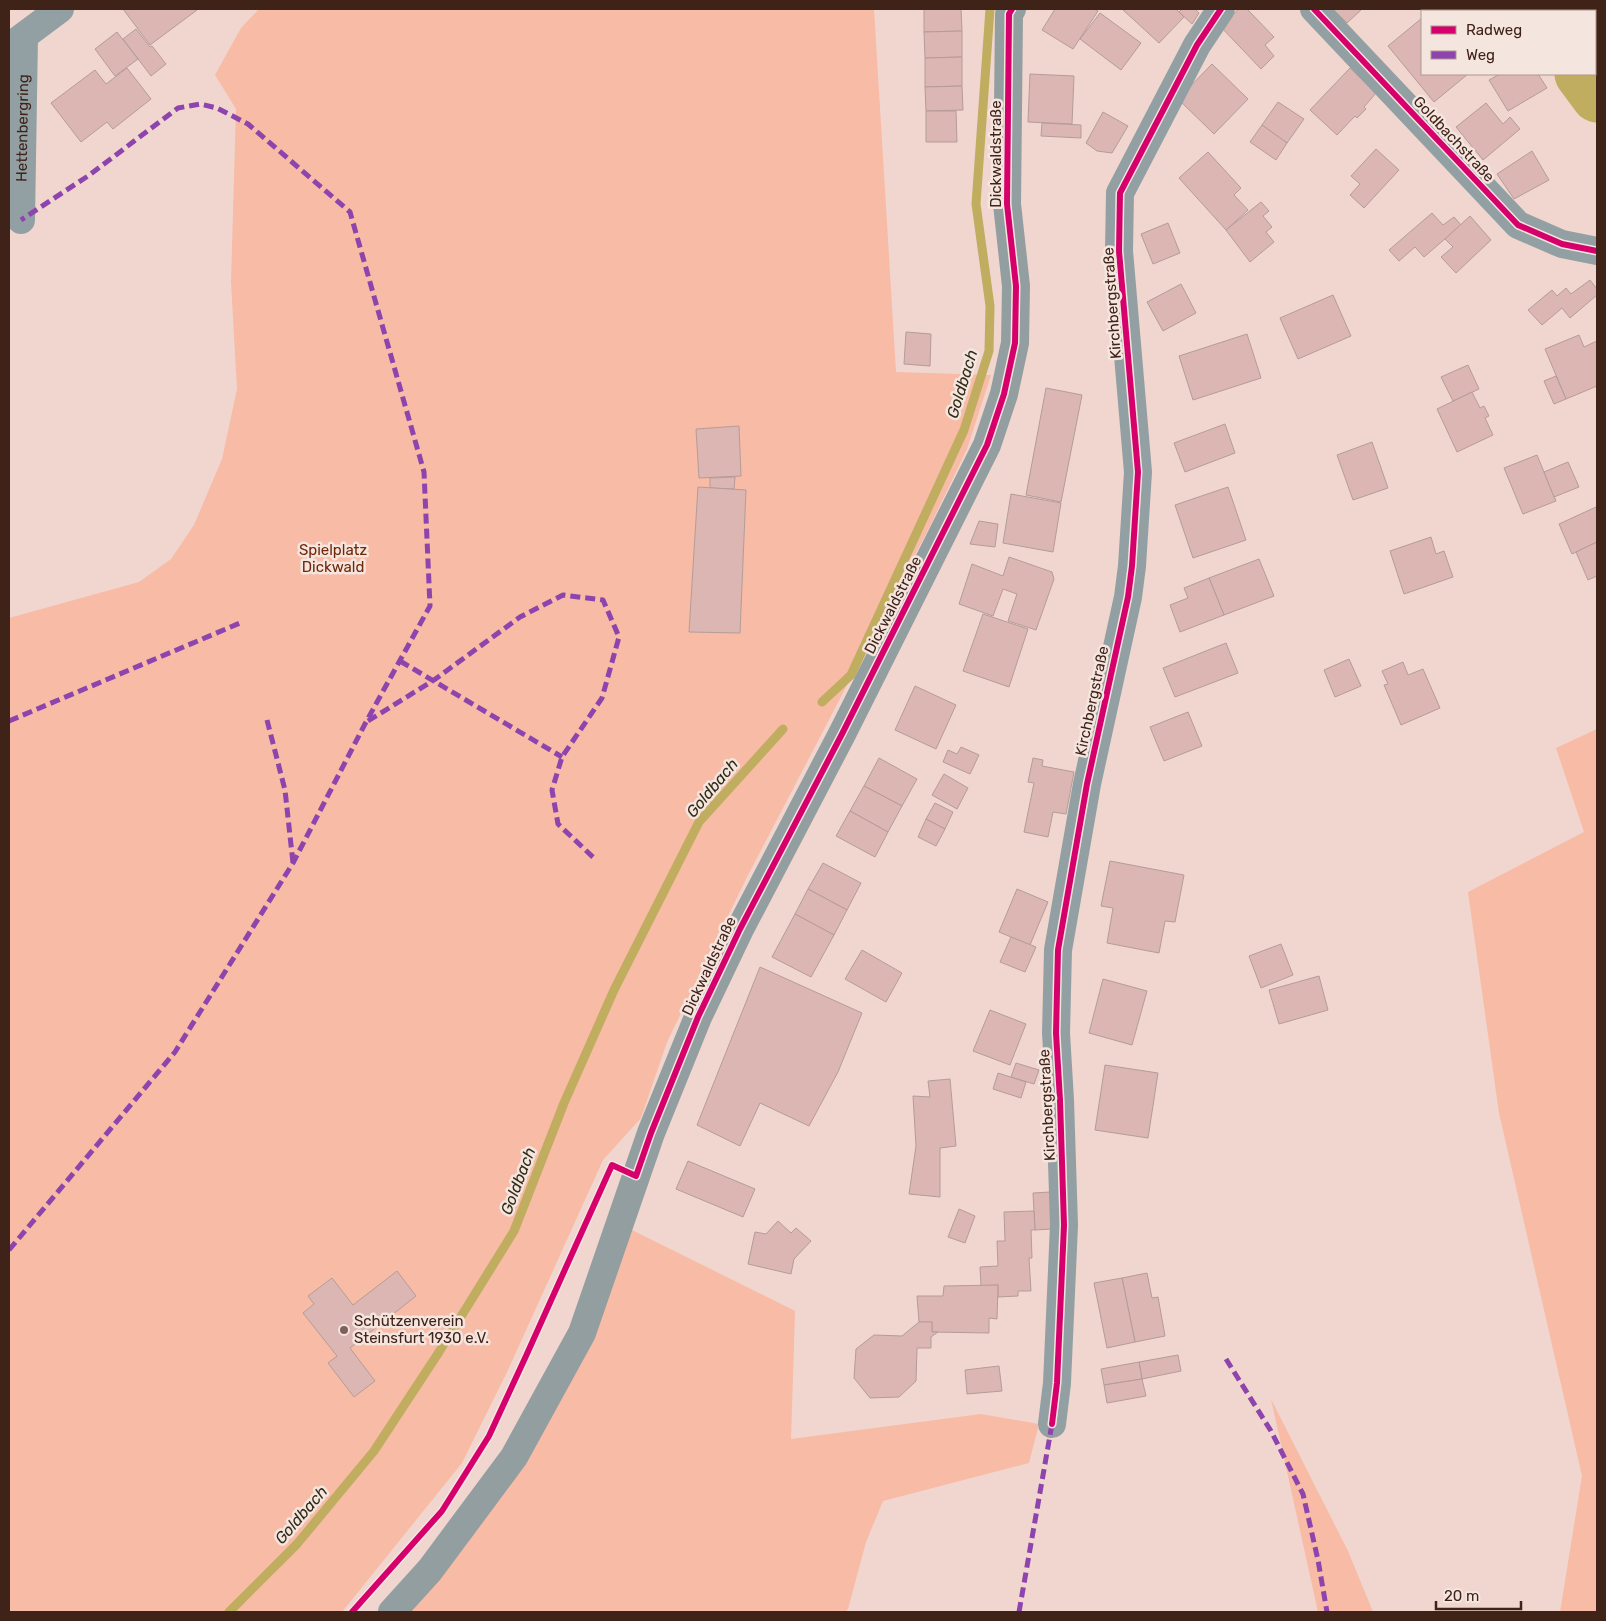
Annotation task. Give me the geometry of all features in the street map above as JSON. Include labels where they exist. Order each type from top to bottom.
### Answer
[{"type":"street","name":"Hettenbergring","points":[[21,220],[16,42],[60,9]]},
{"type":"street","name":"Dickwaldstraße","points":[[392,1612],[430,1570],[514,1457],[582,1333],[650,1133],[698,1017],[740,929],[842,734],[987,445],[1004,394],[1014,343],[1016,286],[1007,204],[1009,14],[1012,9]]},
{"type":"street","name":"Kirchbergstraße","points":[[1052,1424],[1057,1383],[1064,1225],[1056,1033],[1058,950],[1087,784],[1128,597],[1132,566],[1138,472],[1119,251],[1120,193],[1197,45],[1221,9]]},
{"type":"street","name":"Goldbachstraße","points":[[1314,9],[1518,224],[1562,244],[1597,251]]},
{"type":"green space","name":"Spielplatz Dickwald","points":[[259,9],[874,9],[896,372],[991,375],[967,449],[929,528],[747,877],[667,1042],[641,1118],[603,1160],[508,1370],[462,1463],[342,1612],[9,1612],[9,618],[139,582],[171,559],[194,525],[222,459],[237,389],[231,282],[236,109],[215,75],[241,28]]},
{"type":"green space","points":[[1597,729],[1597,1612],[1560,1612],[1582,1476],[1499,1113],[1468,892],[1584,832],[1556,748]]},
{"type":"green space","points":[[628,1228],[795,1311],[791,1439],[981,1414],[1039,1424],[1029,1463],[883,1501],[866,1542],[848,1609],[845,1612],[408,1612],[504,1493]]},
{"type":"green space","points":[[1271,1399],[1348,1551],[1373,1612],[1318,1612]]},
{"type":"building","points":[[123,9],[196,9],[197,10],[150,45]]},
{"type":"building","points":[[924,9],[961,9],[962,31],[924,32]]},
{"type":"building","points":[[1055,9],[1094,9],[1098,11],[1073,49],[1042,30]]},
{"type":"building","points":[[1122,9],[1176,9],[1184,17],[1159,43]]},
{"type":"building","points":[[1182,9],[1195,9],[1199,13],[1192,24],[1179,12]]},
{"type":"building","points":[[1239,9],[1247,9],[1274,37],[1265,45],[1274,56],[1261,69],[1220,26]]},
{"type":"building","points":[[1333,9],[1362,9],[1347,23]]},
{"type":"building","points":[[1100,13],[1141,43],[1121,70],[1080,39]]},
{"type":"building","points":[[1421,19],[1421,75],[1467,75],[1434,102],[1388,46]]},
{"type":"building","points":[[136,29],[166,64],[151,76],[123,39]]},
{"type":"building","points":[[962,31],[962,57],[925,58],[924,32]]},
{"type":"building","points":[[117,32],[138,59],[115,76],[95,49]]},
{"type":"building","points":[[962,57],[962,86],[925,87],[925,58]]},
{"type":"building","points":[[1212,64],[1248,99],[1214,134],[1178,99]]},
{"type":"building","points":[[127,68],[151,99],[113,129],[107,122],[81,142],[51,103],[95,70],[106,84]]},
{"type":"building","points":[[1350,68],[1376,93],[1364,107],[1366,109],[1357,118],[1355,116],[1337,135],[1310,110]]},
{"type":"building","points":[[1030,74],[1074,76],[1072,124],[1028,122]]},
{"type":"building","points":[[1498,75],[1539,75],[1547,88],[1508,111],[1489,80]]},
{"type":"building","points":[[962,86],[963,110],[926,111],[925,87]]},
{"type":"building","points":[[1278,102],[1304,119],[1287,143],[1262,125]]},
{"type":"building","points":[[1486,103],[1503,124],[1510,117],[1520,129],[1483,160],[1456,127]]},
{"type":"building","points":[[926,111],[956,111],[957,142],[926,142]]},
{"type":"building","points":[[1103,112],[1128,126],[1112,153],[1097,151],[1086,143]]},
{"type":"building","points":[[1042,123],[1081,125],[1081,138],[1041,136]]},
{"type":"building","points":[[1262,125],[1287,143],[1276,160],[1250,142]]},
{"type":"building","points":[[1376,149],[1399,170],[1364,208],[1350,195],[1360,184],[1351,176]]},
{"type":"building","points":[[1532,151],[1549,180],[1514,199],[1497,174]]},
{"type":"building","points":[[1208,152],[1241,188],[1234,195],[1248,210],[1226,230],[1179,178]]},
{"type":"building","points":[[1261,202],[1269,211],[1263,216],[1272,227],[1266,232],[1274,242],[1250,262],[1226,230]]},
{"type":"building","points":[[1432,213],[1443,225],[1454,217],[1461,225],[1424,257],[1415,247],[1399,261],[1389,250]]},
{"type":"building","points":[[1470,216],[1491,240],[1456,273],[1441,257],[1453,247],[1445,239]]},
{"type":"building","points":[[1168,223],[1180,253],[1153,264],[1141,234]]},
{"type":"building","points":[[1590,280],[1597,289],[1597,295],[1570,318],[1562,308],[1542,325],[1528,310],[1552,290],[1557,296],[1566,288],[1571,294]]},
{"type":"building","points":[[1181,284],[1196,313],[1163,331],[1147,302]]},
{"type":"building","points":[[1333,295],[1351,336],[1298,359],[1280,318]]},
{"type":"building","points":[[906,332],[931,334],[930,366],[904,364]]},
{"type":"building","points":[[1247,334],[1261,378],[1193,400],[1179,356]]},
{"type":"building","points":[[1579,335],[1584,347],[1597,341],[1597,386],[1566,399],[1545,349]]},
{"type":"building","points":[[1468,365],[1479,389],[1453,401],[1441,377]]},
{"type":"building","points":[[1556,376],[1566,399],[1554,404],[1544,381]]},
{"type":"building","points":[[1046,388],[1082,395],[1061,502],[1026,495]]},
{"type":"building","points":[[1472,392],[1480,408],[1484,406],[1489,416],[1485,418],[1493,435],[1457,452],[1437,409]]},
{"type":"building","points":[[1225,424],[1235,453],[1185,472],[1174,443]]},
{"type":"building","points":[[739,426],[741,476],[699,478],[696,429]]},
{"type":"building","points":[[1372,442],[1388,488],[1353,500],[1337,455]]},
{"type":"building","points":[[1537,455],[1556,501],[1523,514],[1504,468]]},
{"type":"building","points":[[1568,462],[1579,487],[1554,497],[1544,472]]},
{"type":"building","points":[[735,477],[734,489],[710,488],[710,478]]},
{"type":"building","points":[[698,487],[746,490],[740,633],[689,632]]},
{"type":"building","points":[[1228,487],[1246,540],[1193,558],[1175,505]]},
{"type":"building","points":[[1011,494],[1061,503],[1053,552],[1003,543]]},
{"type":"building","points":[[1596,507],[1597,542],[1572,554],[1559,524]]},
{"type":"building","points":[[979,521],[998,524],[995,547],[970,544]]},
{"type":"building","points":[[1431,537],[1436,554],[1444,551],[1453,577],[1404,594],[1390,551]]},
{"type":"building","points":[[1597,542],[1597,576],[1588,580],[1576,552]]},
{"type":"building","points":[[1009,557],[1052,572],[1054,579],[1036,630],[1008,621],[1017,594],[1003,589],[993,616],[959,604],[972,564],[1003,576]]},
{"type":"building","points":[[1259,559],[1274,596],[1224,615],[1209,578]]},
{"type":"building","points":[[1209,578],[1224,615],[1180,632],[1170,605],[1188,598],[1184,588]]},
{"type":"building","points":[[983,614],[1028,629],[1009,687],[963,671]]},
{"type":"building","points":[[1226,643],[1238,673],[1175,697],[1163,668]]},
{"type":"building","points":[[1349,659],[1361,686],[1335,697],[1324,670]]},
{"type":"building","points":[[1403,662],[1408,675],[1423,669],[1440,708],[1401,725],[1384,685],[1388,684],[1382,671]]},
{"type":"building","points":[[915,686],[956,705],[936,749],[895,730]]},
{"type":"building","points":[[1188,712],[1202,746],[1164,761],[1150,727]]},
{"type":"building","points":[[961,747],[979,755],[970,774],[943,762],[948,750],[957,754]]},
{"type":"building","points":[[879,758],[917,779],[902,806],[864,786]]},
{"type":"building","points":[[1033,758],[1043,760],[1042,766],[1074,772],[1066,814],[1053,812],[1048,837],[1024,832],[1034,783],[1028,782]]},
{"type":"building","points":[[944,774],[968,788],[957,809],[932,795]]},
{"type":"building","points":[[864,786],[902,806],[888,832],[850,811]]},
{"type":"building","points":[[935,803],[953,812],[945,829],[926,819]]},
{"type":"building","points":[[850,811],[888,832],[875,857],[836,836]]},
{"type":"building","points":[[926,819],[945,829],[936,846],[918,837]]},
{"type":"building","points":[[1110,861],[1184,875],[1175,922],[1165,921],[1159,953],[1107,943],[1113,908],[1101,906]]},
{"type":"building","points":[[823,863],[861,883],[847,910],[808,889]]},
{"type":"building","points":[[808,889],[847,910],[834,935],[795,914]]},
{"type":"building","points":[[1017,889],[1048,902],[1030,945],[999,932]]},
{"type":"building","points":[[795,914],[834,935],[811,977],[772,957]]},
{"type":"building","points":[[1011,937],[1036,947],[1025,972],[1000,962]]},
{"type":"building","points":[[1281,944],[1293,975],[1261,988],[1249,956]]},
{"type":"building","points":[[862,950],[902,973],[886,1002],[845,979]]},
{"type":"building","points":[[760,967],[862,1013],[838,1072],[809,1126],[760,1103],[740,1146],[697,1125]]},
{"type":"building","points":[[1319,976],[1328,1010],[1279,1024],[1269,990]]},
{"type":"building","points":[[1103,979],[1147,991],[1132,1045],[1089,1033]]},
{"type":"building","points":[[990,1010],[1026,1024],[1010,1065],[973,1051]]},
{"type":"building","points":[[1016,1063],[1039,1070],[1034,1084],[1011,1077]]},
{"type":"building","points":[[1105,1065],[1158,1073],[1148,1138],[1095,1130]]},
{"type":"building","points":[[998,1073],[1026,1082],[1021,1098],[993,1089]]},
{"type":"building","points":[[950,1079],[956,1146],[940,1148],[940,1197],[909,1194],[916,1146],[913,1096],[930,1097],[928,1081]]},
{"type":"building","points":[[688,1161],[755,1189],[743,1217],[676,1189]]},
{"type":"building","points":[[1050,1192],[1052,1229],[1035,1230],[1033,1193]]},
{"type":"building","points":[[959,1209],[975,1216],[965,1243],[948,1237]]},
{"type":"building","points":[[1034,1211],[1035,1230],[1031,1230],[1032,1258],[1029,1258],[1031,1291],[1018,1291],[1018,1296],[998,1297],[998,1285],[981,1286],[980,1267],[998,1266],[997,1241],[1005,1241],[1004,1212]]},
{"type":"building","points":[[778,1221],[791,1233],[796,1228],[811,1241],[794,1259],[791,1274],[748,1264],[755,1232],[766,1234]]},
{"type":"building","name":"Schützenverein Steinsfurt 1930 e.V.","points":[[397,1271],[416,1296],[350,1348],[375,1381],[354,1397],[328,1363],[337,1356],[303,1313],[314,1304],[308,1296],[332,1278],[353,1305]]},
{"type":"building","points":[[1147,1273],[1152,1298],[1158,1297],[1165,1336],[1135,1342],[1122,1278]]},
{"type":"building","points":[[1122,1278],[1135,1342],[1107,1348],[1094,1283]]},
{"type":"building","points":[[998,1285],[997,1319],[989,1318],[989,1333],[932,1332],[932,1322],[919,1322],[917,1296],[943,1296],[944,1286]]},
{"type":"building","points":[[919,1322],[932,1322],[932,1332],[938,1332],[931,1337],[931,1348],[917,1348],[916,1381],[899,1397],[870,1398],[854,1378],[856,1349],[874,1335],[902,1336]]},
{"type":"building","points":[[1178,1355],[1181,1371],[1142,1379],[1139,1362]]},
{"type":"building","points":[[1139,1362],[1142,1379],[1104,1385],[1101,1369]]},
{"type":"building","points":[[999,1366],[1002,1391],[967,1394],[965,1370]]},
{"type":"building","points":[[1142,1379],[1146,1396],[1107,1403],[1104,1385]]},
{"type":"waterway","name":"Goldbach","points":[[822,702],[851,675],[964,430],[989,351],[990,306],[976,204],[990,9]]},
{"type":"waterway","points":[[1581,75],[1597,97]]},
{"type":"waterway","name":"Goldbach","points":[[229,1612],[297,1544],[374,1451],[439,1352],[514,1231],[564,1103],[614,990],[699,822],[783,729]]},
{"type":"marked path","points":[[9,1250],[175,1052],[293,863],[366,722],[430,606],[424,472],[350,212],[248,124],[217,108],[200,104],[178,108],[88,176],[21,220]]},
{"type":"marked path","points":[[368,721],[434,680],[520,617],[563,595],[603,600],[619,637],[602,698],[562,757],[552,790],[558,824],[596,860]]},
{"type":"marked path","points":[[9,721],[240,623]]},
{"type":"marked path","points":[[400,661],[562,757]]},
{"type":"marked path","points":[[267,720],[285,790],[293,863]]},
{"type":"marked path","points":[[1226,1359],[1271,1431],[1303,1494],[1318,1560],[1327,1612]]},
{"type":"marked path","points":[[1019,1612],[1052,1424]]},
{"type":"cycle path","points":[[352,1612],[442,1511],[489,1436],[612,1165],[636,1176],[651,1133],[698,1017],[740,929],[842,734],[987,445],[1004,394],[1015,343],[1016,286],[1007,204],[1009,14],[1012,9]]},
{"type":"cycle path","points":[[1052,1424],[1057,1383],[1064,1225],[1056,1033],[1058,950],[1087,784],[1128,597],[1132,566],[1138,472],[1119,251],[1120,193],[1197,45],[1221,9]]},
{"type":"cycle path","points":[[1314,9],[1518,225],[1562,244],[1597,251]]},
{"type":"place","name":"Schützenverein Steinsfurt 1930 e.V.","points":[[344,1330]]}]
